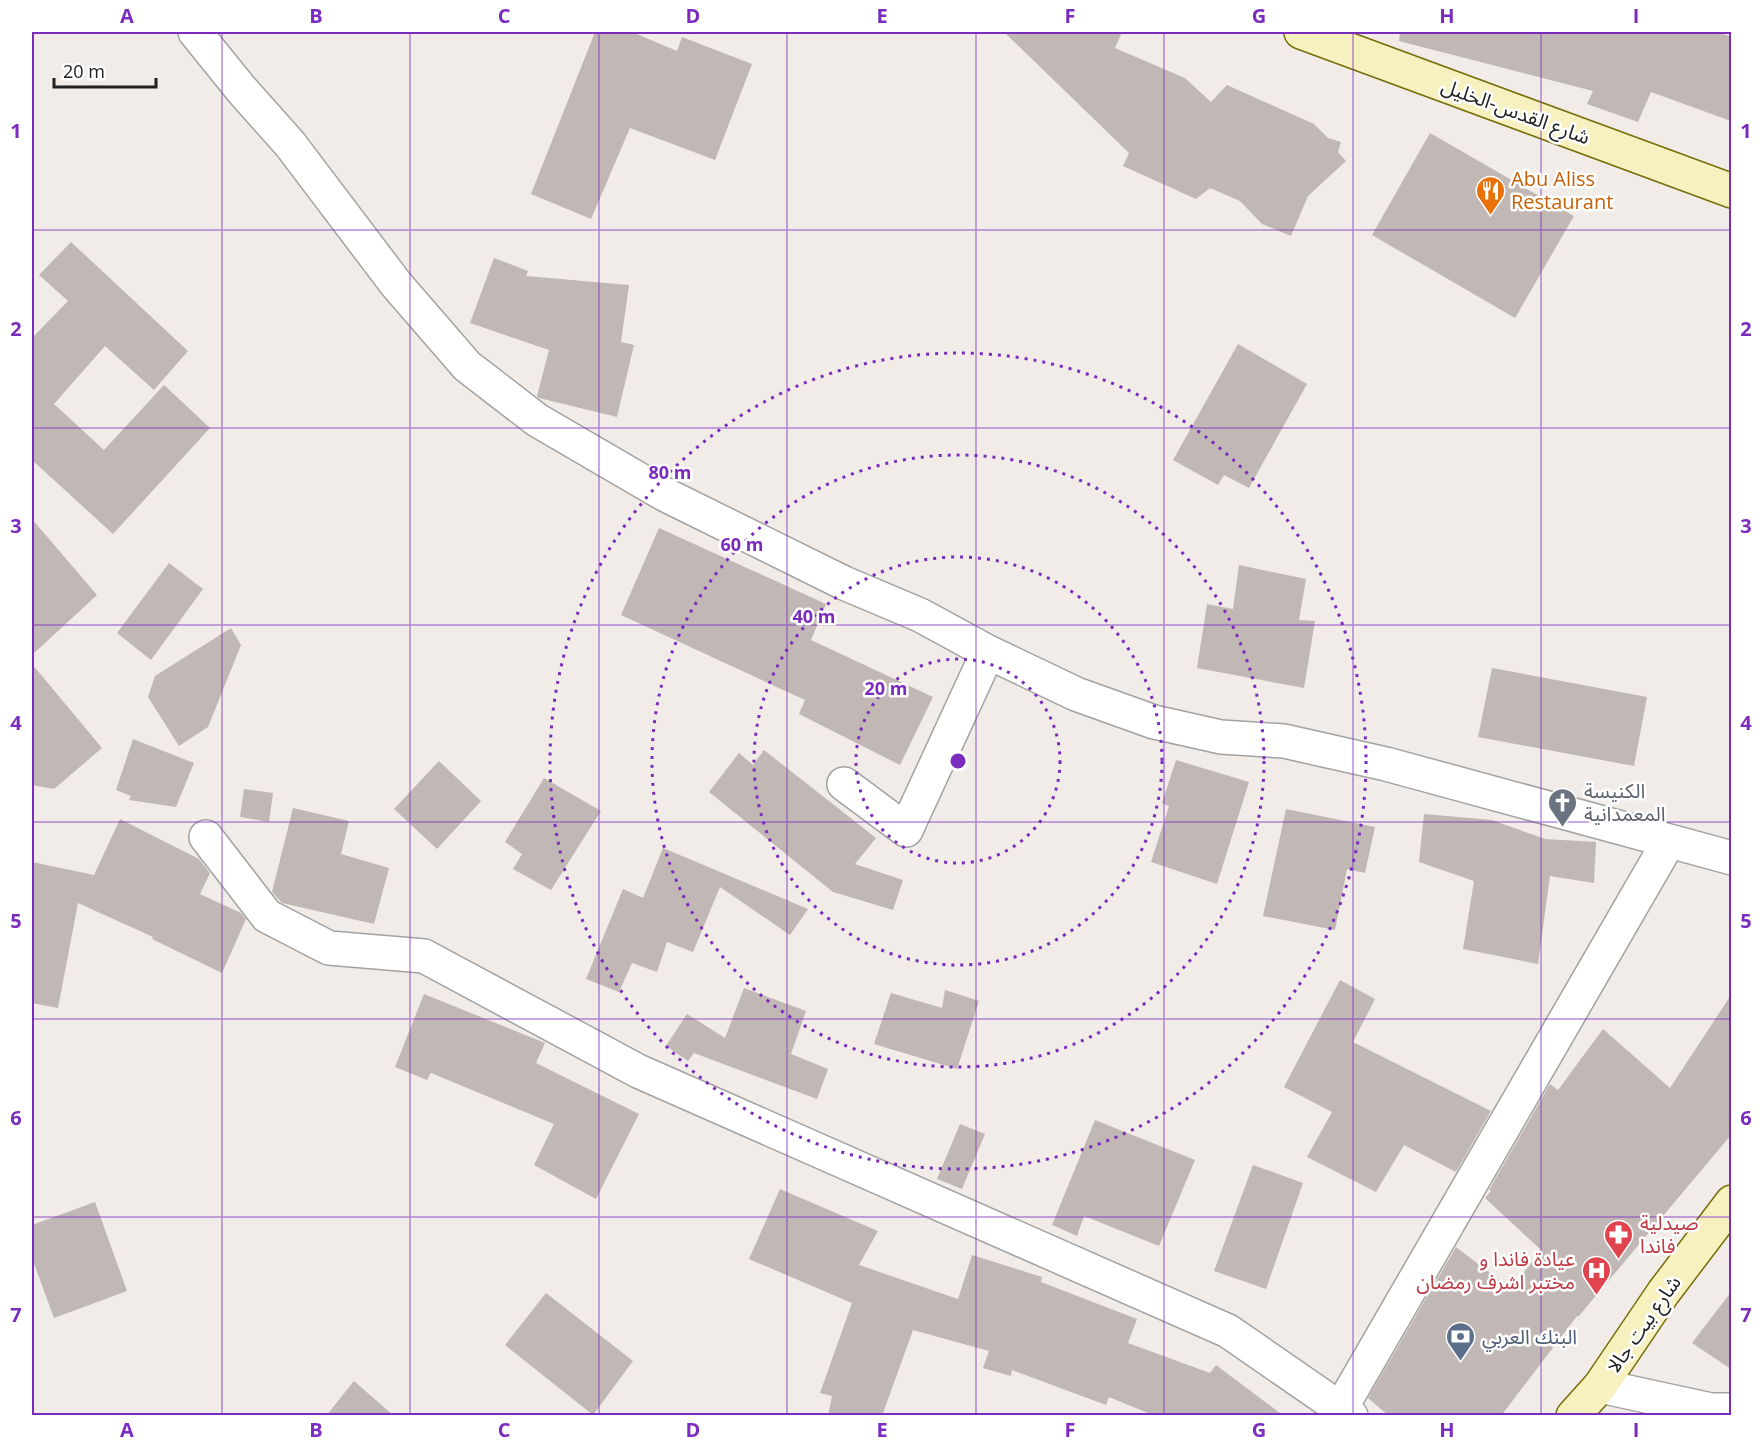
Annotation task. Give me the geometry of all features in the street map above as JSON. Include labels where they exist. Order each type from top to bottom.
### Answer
[{"type":"main road","name":"شارع القدس-الخليل","points":[[1301,32],[1731,191]]},
{"type":"main road","name":"شارع بيت جالا","points":[[1573,1416],[1600,1386],[1663,1293],[1731,1202]]},
{"type":"street","points":[[195,32],[290,144],[396,284],[467,366],[537,420],[664,494],[844,583],[920,615],[988,652],[1076,694],[1154,722],[1221,737],[1284,741],[1386,764],[1731,858]]},
{"type":"street","points":[[844,784],[906,830],[988,652]]},
{"type":"street","points":[[206,837],[267,916],[329,948],[424,956],[638,1071],[1228,1331],[1346,1412],[1669,841]]},
{"type":"street","points":[[1600,1386],[1711,1410],[1731,1410]]},
{"type":"building","points":[[595,32],[632,32],[677,51],[682,37],[752,64],[715,160],[630,128],[591,219],[531,194]]},
{"type":"building","points":[[1004,32],[1122,32],[1115,48],[1185,78],[1211,102],[1227,85],[1314,124],[1328,138],[1341,142],[1338,152],[1346,161],[1308,196],[1291,236],[1262,224],[1240,201],[1210,188],[1196,199],[1123,166],[1129,153]]},
{"type":"building","points":[[1400,32],[1718,32],[1731,37],[1731,121],[1651,92],[1638,122],[1587,104],[1593,91],[1399,41]]},
{"type":"building","points":[[1430,133],[1574,216],[1515,318],[1372,235]]},
{"type":"building","points":[[71,242],[188,351],[154,390],[105,346],[54,404],[104,450],[164,385],[210,428],[113,534],[32,460],[32,338],[68,301],[39,275]]},
{"type":"building","points":[[494,258],[528,271],[526,276],[629,285],[621,342],[634,345],[617,417],[539,398],[537,396],[549,350],[470,323]]},
{"type":"building","points":[[1238,344],[1307,384],[1249,488],[1224,475],[1218,485],[1173,460]]},
{"type":"building","points":[[32,519],[97,595],[32,655]]},
{"type":"building","points":[[659,528],[826,604],[811,640],[933,697],[900,765],[799,714],[805,700],[621,615]]},
{"type":"building","points":[[169,563],[203,589],[151,660],[117,633]]},
{"type":"building","points":[[1239,565],[1306,579],[1299,620],[1315,621],[1304,688],[1197,668],[1207,604],[1233,609]]},
{"type":"building","points":[[231,628],[241,645],[208,727],[179,746],[148,697],[155,676]]},
{"type":"building","points":[[32,664],[102,748],[54,789],[32,785]]},
{"type":"building","points":[[1492,668],[1647,697],[1634,766],[1478,737]]},
{"type":"building","points":[[133,739],[194,763],[176,807],[129,800],[131,796],[116,790]]},
{"type":"building","points":[[764,750],[876,838],[855,864],[903,880],[893,910],[833,892],[709,792],[739,753],[753,765]]},
{"type":"building","points":[[1176,760],[1249,782],[1217,884],[1151,862],[1169,806],[1162,803]]},
{"type":"building","points":[[439,761],[481,801],[437,849],[394,809]]},
{"type":"building","points":[[544,778],[601,811],[551,890],[513,869],[522,854],[505,842]]},
{"type":"building","points":[[244,789],[273,793],[269,822],[240,817]]},
{"type":"building","points":[[293,808],[349,821],[341,854],[389,868],[374,924],[282,903],[272,892]]},
{"type":"building","points":[[1286,809],[1375,827],[1365,873],[1347,869],[1335,930],[1263,916]]},
{"type":"building","points":[[1424,814],[1492,820],[1545,839],[1596,842],[1594,883],[1550,876],[1538,964],[1463,949],[1474,881],[1419,862]]},
{"type":"building","points":[[120,819],[199,859],[210,873],[200,894],[241,913],[246,919],[222,973],[152,939],[153,937],[78,903],[58,1008],[32,1003],[32,862],[94,875]]},
{"type":"building","points":[[663,848],[808,909],[790,935],[720,887],[693,952],[667,942],[657,972],[632,963],[619,992],[586,979],[623,889],[643,898]]},
{"type":"building","points":[[1340,980],[1375,999],[1353,1042],[1491,1111],[1456,1172],[1404,1145],[1376,1192],[1307,1157],[1332,1112],[1284,1087]]},
{"type":"building","points":[[744,988],[806,1011],[791,1054],[828,1069],[817,1099],[694,1053],[688,1061],[666,1046],[687,1014],[725,1038]]},
{"type":"building","points":[[945,990],[979,1001],[957,1069],[874,1044],[891,993],[942,1008]]},
{"type":"building","points":[[424,994],[545,1043],[536,1063],[639,1114],[596,1199],[534,1165],[554,1124],[431,1073],[427,1080],[395,1067]]},
{"type":"building","points":[[1731,995],[1731,1135],[1577,1316],[1501,1416],[1389,1416],[1368,1398],[1456,1247],[1511,1289],[1541,1250],[1485,1198],[1550,1084],[1558,1090],[1603,1029],[1670,1088]]},
{"type":"building","points":[[1095,1120],[1195,1160],[1159,1246],[1084,1216],[1077,1236],[1052,1225]]},
{"type":"building","points":[[960,1124],[985,1134],[962,1189],[937,1179]]},
{"type":"building","points":[[1253,1165],[1303,1183],[1266,1289],[1214,1271]]},
{"type":"building","points":[[780,1189],[878,1231],[859,1265],[958,1299],[972,1255],[1042,1277],[1041,1282],[1137,1319],[1128,1343],[1210,1373],[1216,1365],[1284,1416],[1155,1416],[1109,1397],[1106,1405],[1012,1370],[1011,1376],[983,1368],[989,1351],[913,1330],[882,1416],[828,1416],[832,1396],[820,1393],[852,1303],[749,1259]]},
{"type":"building","points":[[95,1202],[127,1291],[54,1318],[32,1258],[32,1225]]},
{"type":"building","points":[[1731,1292],[1731,1369],[1692,1343]]},
{"type":"building","points":[[546,1293],[633,1361],[593,1415],[505,1345]]},
{"type":"building","points":[[354,1381],[394,1416],[326,1416]]},
{"type":"place","name":"Abu Aliss Restaurant","points":[[1490,216]]},
{"type":"place","name":"الكنيسة المعمدانية","points":[[1563,828]]},
{"type":"place","name":"صيدلية فاندا","points":[[1619,1260]]},
{"type":"place","name":"عيادة فاندا و مختبر اشرف رمضان","points":[[1596,1296]]},
{"type":"place","name":"البنك العربي","points":[[1461,1362]]}]
